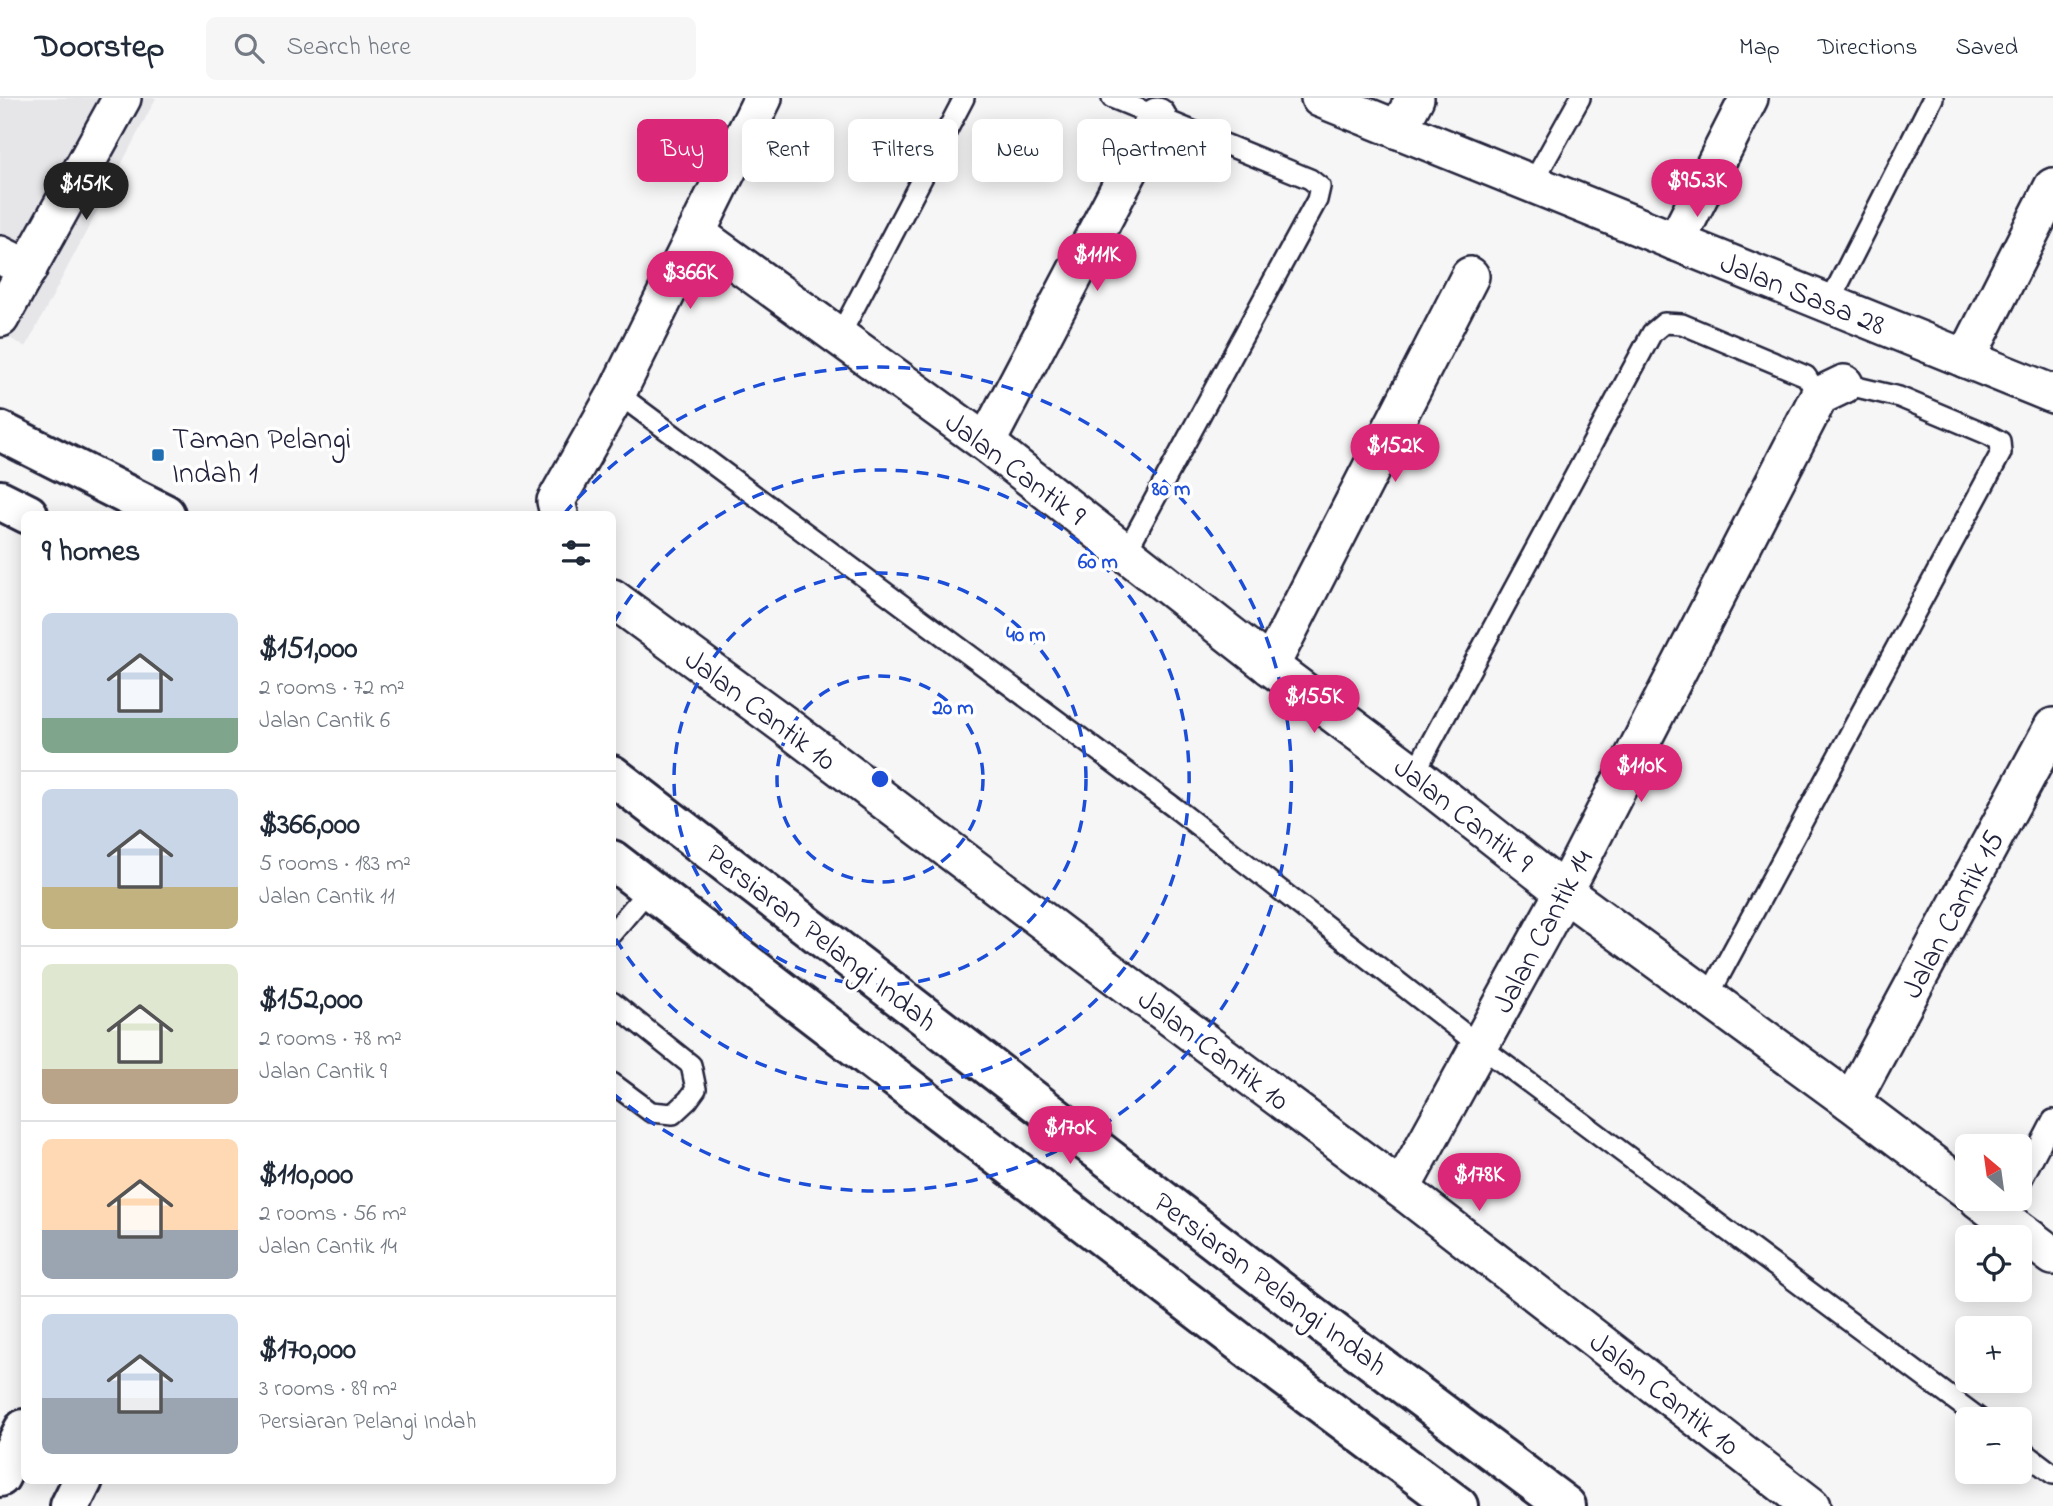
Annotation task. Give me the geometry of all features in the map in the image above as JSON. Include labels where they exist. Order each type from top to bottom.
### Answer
[{"type":"main road","points":[[0,431],[159,511]]},
{"type":"main road","points":[[0,500],[22,511]]},
{"type":"main road","name":"Persiaran Pelangi Indah","points":[[616,778],[1327,1328],[1566,1506]]},
{"type":"main road","points":[[624,870],[1458,1506]]},
{"type":"main road","points":[[0,1477],[21,1435]]},
{"type":"main road","points":[[70,1506],[81,1484]]},
{"type":"street","points":[[0,318],[14,262],[122,98]]},
{"type":"street","points":[[558,511],[556,501],[617,393],[763,98]]},
{"type":"street","name":"Jalan Sasa 28","points":[[1320,98],[1406,114],[1532,184],[2053,394]]},
{"type":"street","points":[[1676,242],[1749,98]]},
{"type":"street","points":[[986,443],[1157,117]]},
{"type":"street","points":[[1966,359],[2053,187]]},
{"type":"street","name":"Jalan Cantik 9","points":[[696,233],[986,443],[1564,892],[1852,1102],[1955,1181]]},
{"type":"street","points":[[1270,666],[1470,276]]},
{"type":"street","name":"Jalan Cantik 14","points":[[1401,1189],[1564,892],[1831,390]]},
{"type":"street","name":"Jalan Cantik 10","points":[[616,601],[1401,1189],[1811,1506]]},
{"type":"street","name":"Jalan Cantik 15","points":[[1852,1102],[2053,727]]},
{"type":"street","points":[[2004,1211],[2053,1256]]},
{"type":"lane","points":[[839,337],[964,98]]},
{"type":"lane","points":[[1112,98],[1310,179],[1320,187],[1317,200],[1126,552]]},
{"type":"lane","points":[[1532,184],[1580,98]]},
{"type":"lane","points":[[1829,303],[1933,98]]},
{"type":"lane","points":[[1413,774],[1652,333],[1664,323],[1682,324],[1806,376],[1831,390],[1899,397],[2000,441],[2001,453],[1708,997]]},
{"type":"lane","points":[[617,393],[1179,811],[1480,1046],[1964,1407]]},
{"type":"lane","points":[[616,912],[624,870]]},
{"type":"lane","points":[[616,1005],[691,1065],[696,1089],[673,1114],[651,1112],[616,1086]]},
{"type":"lane","points":[[2032,1160],[2053,1120]]},
{"type":"lane","points":[[2032,1458],[2053,1474]]},
{"type":"shaded area","points":[[0,98],[156,98],[26,347],[0,333]]},
{"type":"place","name":"Taman Pelangi Indah 1","points":[[158,455]]}]
